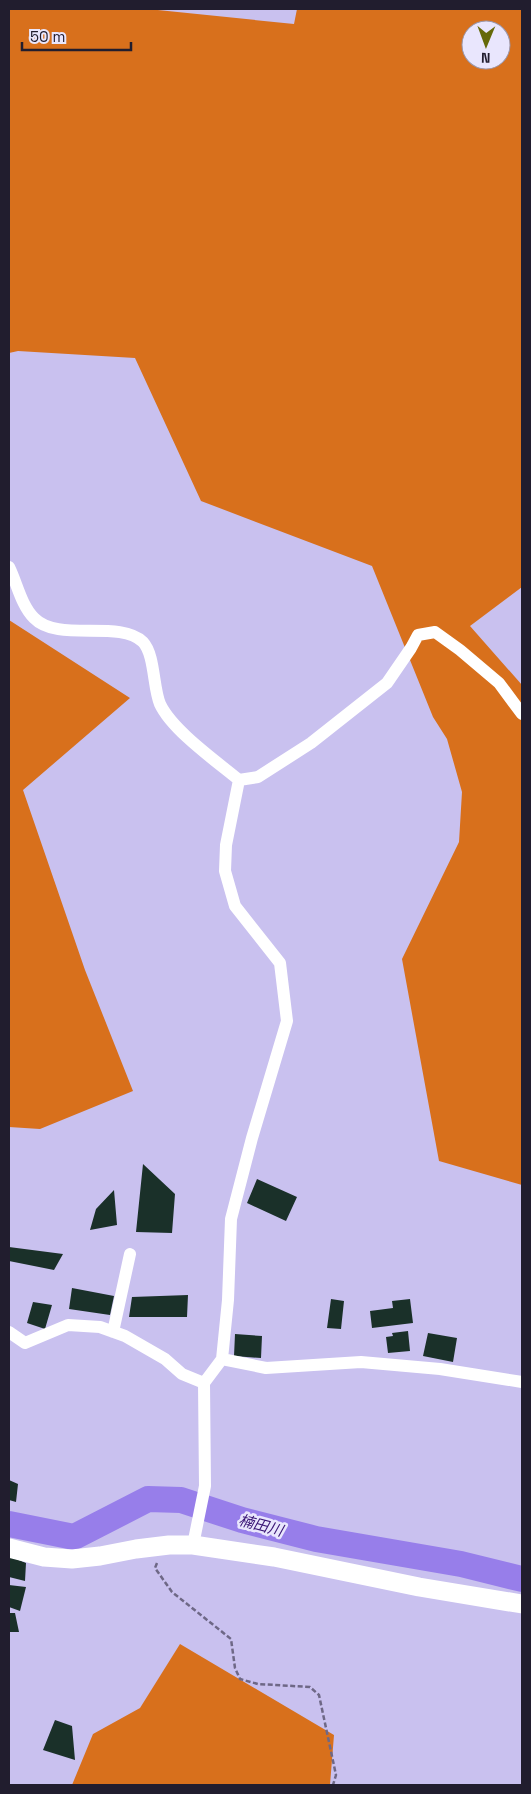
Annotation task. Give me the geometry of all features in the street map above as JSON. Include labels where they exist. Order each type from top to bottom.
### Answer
[{"type":"street","points":[[9,567],[28,611],[43,625],[59,629],[119,633],[132,636],[144,643],[150,659],[159,703],[167,716],[188,738],[239,780],[258,777],[311,743],[387,683],[418,635],[435,632],[460,650],[499,683],[522,714]]},
{"type":"street","points":[[193,1546],[205,1486],[204,1383],[222,1359],[228,1300],[231,1219],[252,1138],[287,1021],[280,963],[235,906],[225,871],[226,845],[239,780]]},
{"type":"street","points":[[113,1332],[130,1254]]},
{"type":"street","points":[[9,1332],[25,1343],[68,1325],[100,1327],[125,1336],[165,1359],[182,1374],[204,1383]]},
{"type":"street","points":[[222,1359],[266,1368],[361,1362],[440,1370],[522,1382]]},
{"type":"street","points":[[9,1548],[44,1557],[72,1559],[169,1545],[193,1546],[274,1557],[419,1587],[522,1604]]},
{"type":"path","points":[[169,1545],[155,1568],[172,1592],[231,1639],[235,1668],[240,1679],[258,1684],[310,1687],[318,1695],[336,1775],[332,1785]]},
{"type":"shaded area","points":[[9,9],[148,9],[294,24],[297,9],[522,9],[522,587],[470,626],[522,685],[522,1185],[439,1161],[402,959],[459,842],[462,792],[447,739],[433,717],[372,566],[201,501],[135,358],[18,351],[9,353]]},
{"type":"shaded area","points":[[9,620],[130,698],[23,790],[85,970],[133,1091],[40,1129],[9,1127]]},
{"type":"shaded area","points":[[180,1644],[334,1735],[330,1785],[72,1785],[93,1734],[140,1708]]},
{"type":"building","points":[[143,1164],[175,1194],[172,1233],[136,1232]]},
{"type":"building","points":[[257,1179],[297,1197],[286,1221],[247,1203]]},
{"type":"building","points":[[114,1190],[117,1225],[90,1230],[96,1209]]},
{"type":"building","points":[[9,1247],[63,1254],[54,1270],[9,1261]]},
{"type":"building","points":[[72,1288],[114,1296],[110,1315],[69,1309]]},
{"type":"building","points":[[188,1295],[187,1317],[129,1317],[132,1297]]},
{"type":"building","points":[[331,1299],[344,1301],[341,1329],[327,1328]]},
{"type":"building","points":[[410,1299],[413,1323],[372,1328],[370,1311],[393,1308],[392,1301]]},
{"type":"building","points":[[33,1302],[52,1305],[45,1329],[27,1323]]},
{"type":"building","points":[[408,1331],[410,1351],[388,1353],[386,1337],[393,1336],[392,1333]]},
{"type":"building","points":[[428,1333],[457,1338],[453,1362],[423,1356]]},
{"type":"building","points":[[235,1334],[262,1336],[261,1358],[234,1356]]},
{"type":"building","points":[[9,1480],[18,1484],[16,1502],[9,1500]]},
{"type":"building","points":[[9,1556],[26,1563],[25,1581],[9,1577]]},
{"type":"building","points":[[9,1585],[26,1587],[20,1611],[9,1607]]},
{"type":"building","points":[[9,1613],[15,1613],[19,1632],[9,1632]]},
{"type":"building","points":[[55,1720],[72,1726],[75,1760],[43,1750]]},
{"type":"waterway","name":"楠田川","points":[[9,1524],[74,1537],[148,1499],[181,1500],[242,1520],[316,1539],[461,1564],[522,1579]]}]
